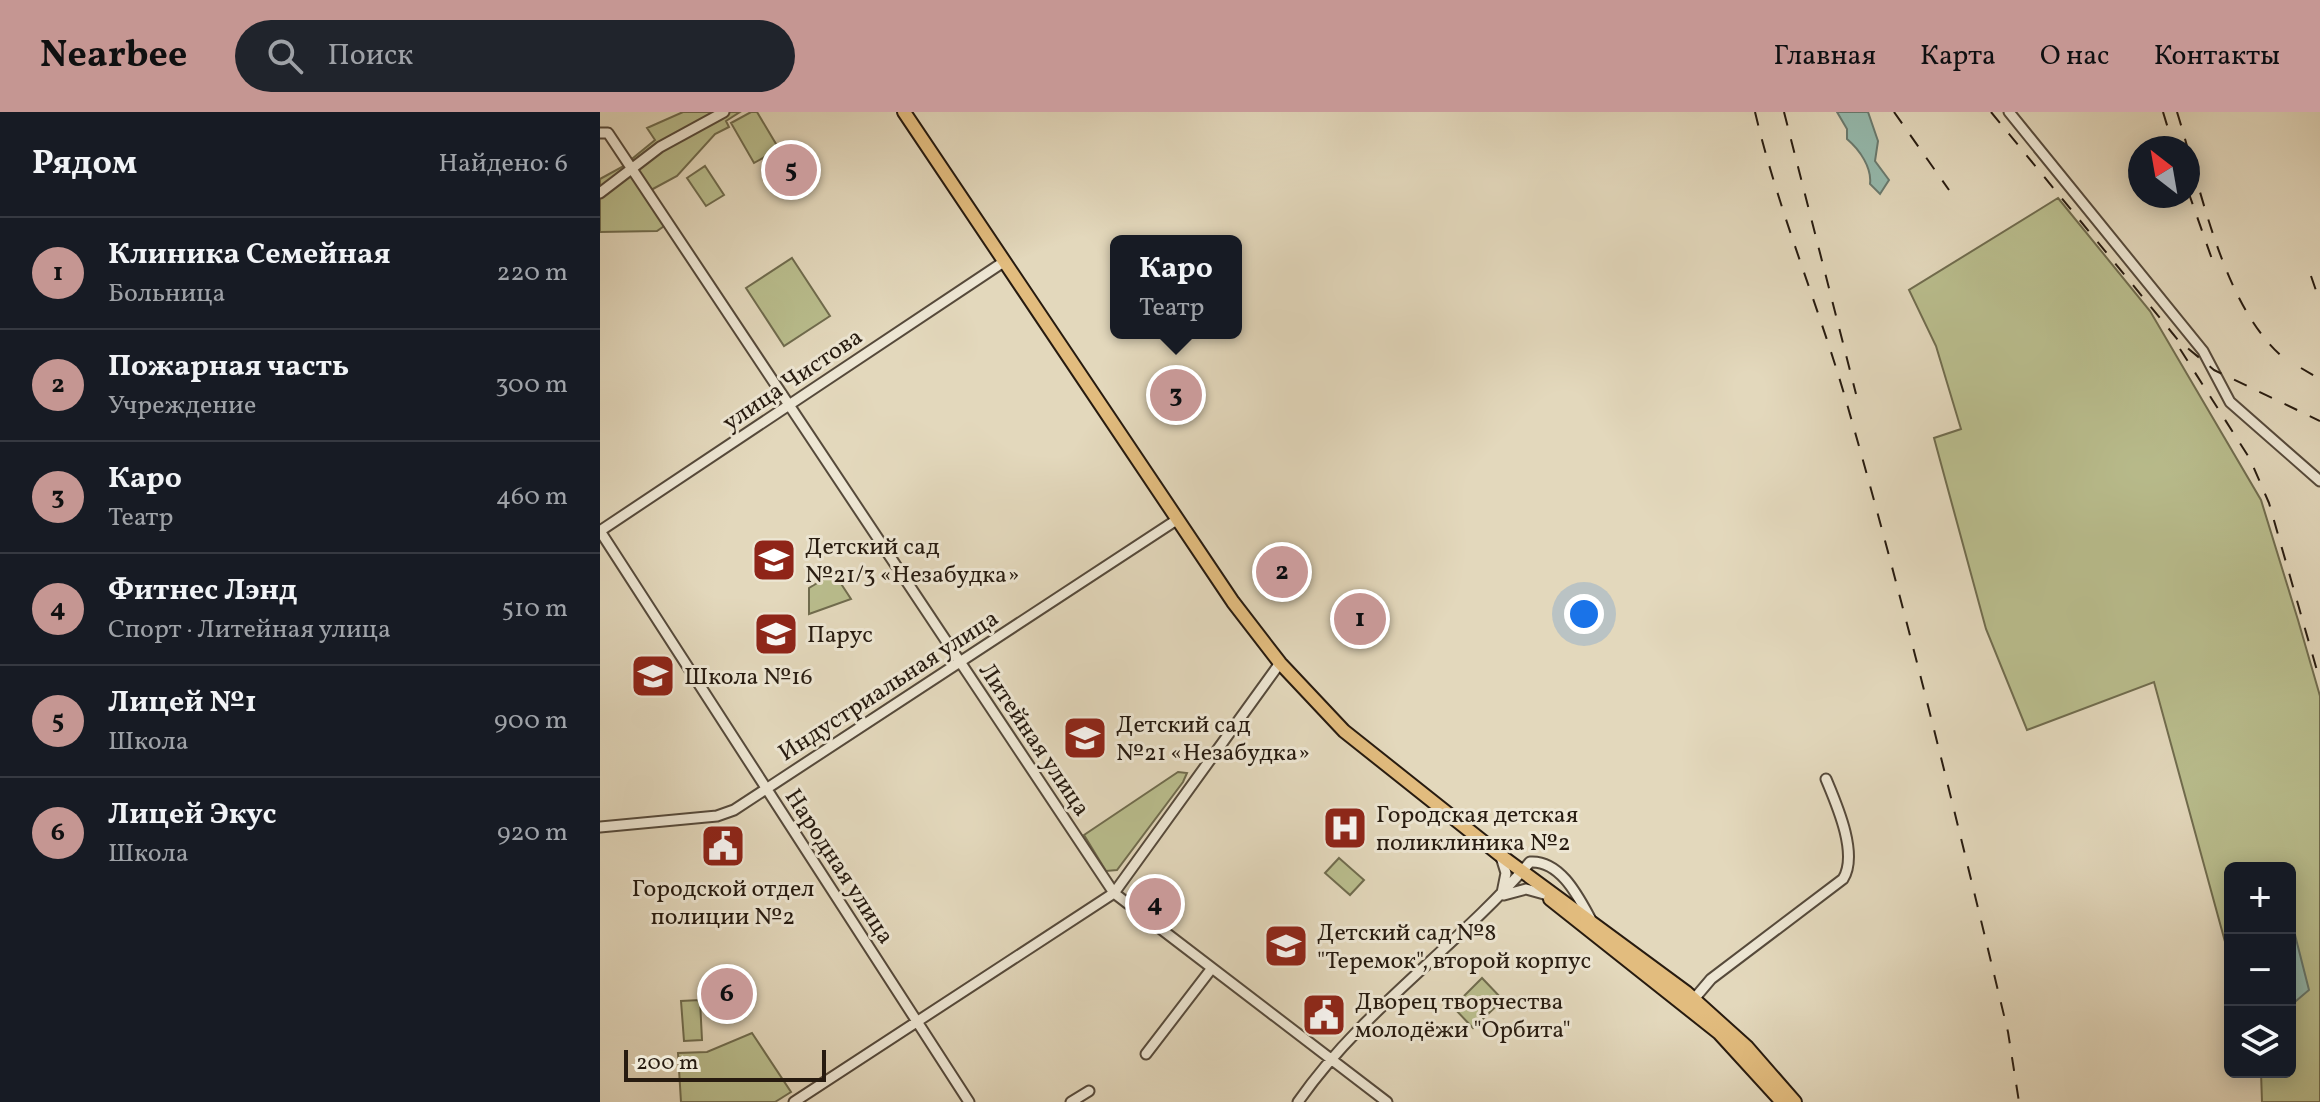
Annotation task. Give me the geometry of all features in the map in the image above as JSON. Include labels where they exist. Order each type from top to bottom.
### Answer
[{"type":"main road","points":[[904,112],[1233,602],[1280,663],[1344,731],[1522,872],[1590,918],[1694,999],[1747,1047],[1795,1102]]},
{"type":"main road","points":[[1522,872],[1544,894],[1719,1033],[1778,1099]]},
{"type":"street","points":[[2009,112],[2203,351],[2230,402],[2320,481]]},
{"type":"street","points":[[600,193],[629,166],[721,114]]},
{"type":"street","name":"Литейная улица","points":[[600,133],[608,133],[1114,893],[1387,1102]]},
{"type":"street","name":"улица Чистова","points":[[600,531],[1005,261]]},
{"type":"street","name":"Индустриальная улица","points":[[600,827],[717,816],[767,789],[1178,519]]},
{"type":"street","name":"Народная улица","points":[[600,531],[969,1102]]},
{"type":"street","points":[[794,1102],[1114,893],[1280,663]]},
{"type":"street","points":[[1694,999],[1711,979],[1843,879],[1848,871],[1844,827],[1826,779]]},
{"type":"street","points":[[1500,855],[1506,873],[1501,896]]},
{"type":"street","points":[[1298,1102],[1330,1058],[1501,896],[1522,872]]},
{"type":"street","points":[[1501,896],[1526,889],[1544,894]]},
{"type":"street","points":[[1146,1054],[1212,968]]},
{"type":"street","points":[[1071,1102],[1089,1091]]},
{"type":"green space","points":[[683,112],[740,112],[726,121],[729,127],[715,134],[677,176],[651,190],[670,222],[657,231],[600,232],[600,179],[622,167],[655,140],[647,128]]},
{"type":"green space","points":[[757,112],[779,149],[754,163],[731,123]]},
{"type":"green space","points":[[705,166],[724,195],[706,206],[687,178]]},
{"type":"green space","points":[[2058,198],[2150,311],[2261,500],[2320,696],[2320,1102],[2262,1102],[2261,1078],[2296,1078],[2296,862],[2224,862],[2224,938],[2154,682],[2027,730],[1986,629],[1934,438],[1961,429],[1936,346],[1909,290]]},
{"type":"green space","points":[[792,258],[830,316],[784,346],[746,288]]},
{"type":"green space","points":[[834,573],[851,599],[809,614],[809,588]]},
{"type":"green space","points":[[1178,772],[1187,773],[1183,782],[1117,870],[1106,871],[1084,835]]},
{"type":"green space","points":[[1339,858],[1364,880],[1350,895],[1325,873]]},
{"type":"green space","points":[[1482,978],[1503,1000],[1473,1028],[1453,1007]]},
{"type":"green space","points":[[700,1000],[702,1040],[684,1041],[681,1001]]},
{"type":"green space","points":[[752,1033],[791,1092],[775,1102],[681,1102],[678,1053],[707,1052]]},
{"type":"water","points":[[1837,112],[1868,112],[1878,141],[1875,161],[1889,180],[1880,194],[1870,184],[1867,166],[1847,139],[1847,129]]},
{"type":"water","points":[[2296,939],[2309,990],[2296,1001]]},
{"type":"railway","points":[[1755,112],[1776,188],[1838,374],[1892,566],[2008,1032],[2019,1102]]},
{"type":"railway","points":[[1784,112],[1856,394]]},
{"type":"railway","points":[[1894,112],[1949,190]]},
{"type":"railway","points":[[1991,112],[2178,340],[2214,370],[2320,421]]},
{"type":"railway","points":[[2163,112],[2170,136]]},
{"type":"railway","points":[[2177,112],[2205,210],[2230,278],[2245,310],[2285,359]]},
{"type":"railway","points":[[2194,208],[2213,262]]},
{"type":"railway","points":[[2311,276],[2320,302]]},
{"type":"railway","points":[[2180,349],[2250,459],[2269,503],[2320,681]]},
{"type":"railway","points":[[2301,368],[2320,379]]},
{"type":"place","name":"Лицей №1","points":[[791,170]]},
{"type":"place","name":"Каро","points":[[1176,395]]},
{"type":"place","name":"Детский сад №21/3 «Незабудка»","points":[[774,560]]},
{"type":"place","name":"Пожарная часть","points":[[1282,572]]},
{"type":"place","name":"Клиника Семейная","points":[[1360,619]]},
{"type":"place","name":"Парус","points":[[776,634]]},
{"type":"place","name":"Школа №16","points":[[653,676]]},
{"type":"place","name":"Детский сад №21 «Незабудка»","points":[[1085,738]]},
{"type":"place","name":"Городская детская поликлиника №2","points":[[1345,828]]},
{"type":"place","name":"Городской отдел полиции №2","points":[[723,846]]},
{"type":"place","name":"Фитнес Лэнд","points":[[1155,904]]},
{"type":"place","name":"Детский сад №8 \"Теремок\", второй корпус","points":[[1286,946]]},
{"type":"place","name":"Лицей Экус","points":[[727,994]]},
{"type":"place","name":"Дворец творчества молодёжи \"Орбита\"","points":[[1324,1015]]}]
